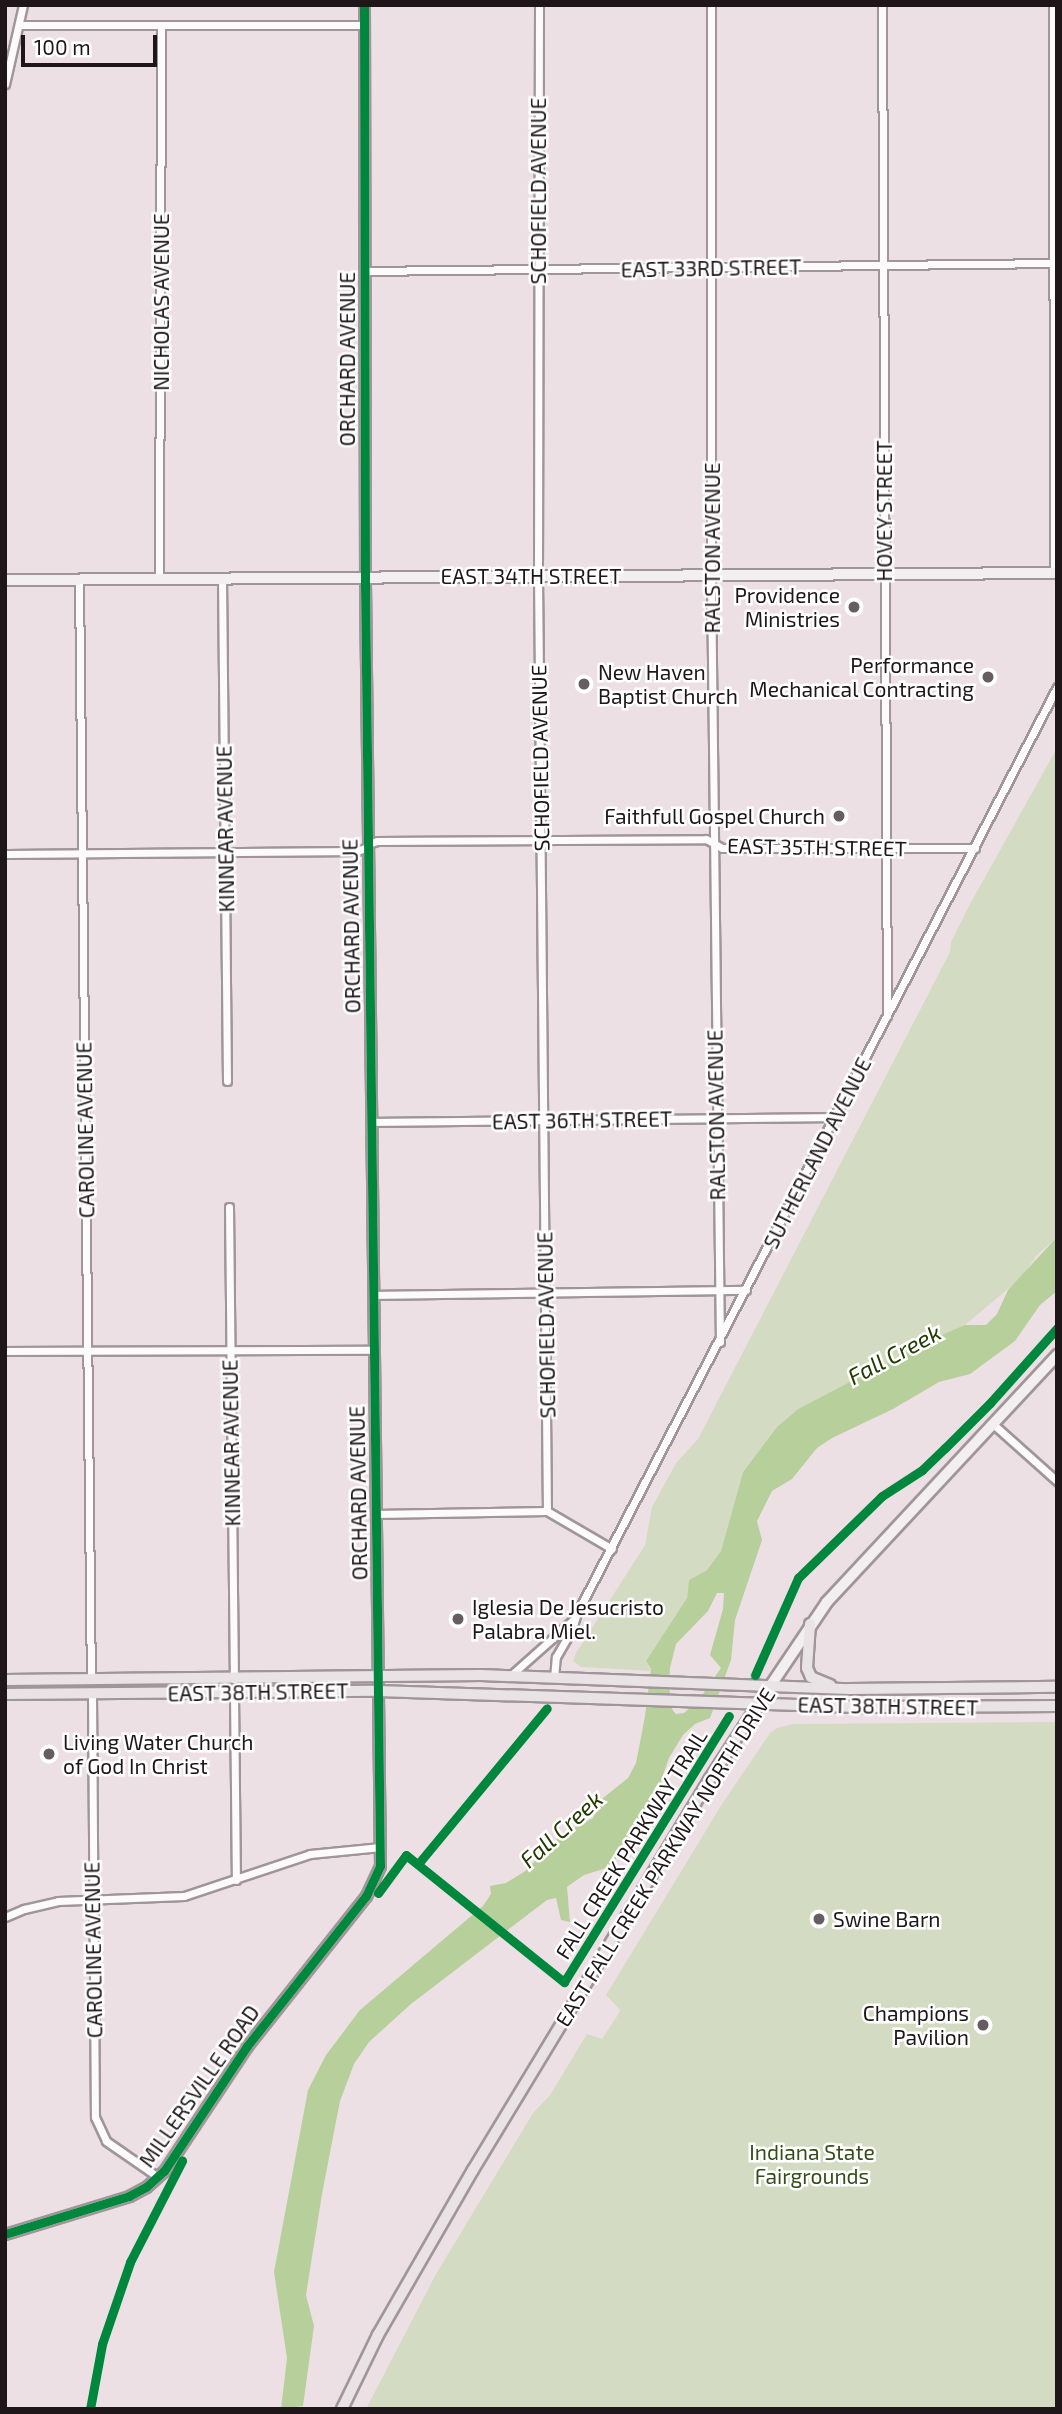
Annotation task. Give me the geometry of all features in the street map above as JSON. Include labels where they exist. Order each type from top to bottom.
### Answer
[{"type":"main road","name":"EAST 34TH STREET","points":[[5,580],[1055,573]]},
{"type":"main road","name":"EAST FALL CREEK PARKWAY NORTH DRIVE","points":[[342,2409],[378,2335],[473,2170],[709,1780],[810,1625],[859,1565],[1057,1355]]},
{"type":"main road","points":[[810,1625],[806,1663],[811,1677],[849,1689]]},
{"type":"main road","name":"EAST 38TH STREET","points":[[5,1681],[377,1675],[510,1676],[849,1689],[1057,1687]]},
{"type":"main road","name":"EAST 38TH STREET","points":[[5,1694],[377,1691],[729,1704],[918,1708],[1057,1706]]},
{"type":"street","points":[[5,84],[23,5]]},
{"type":"street","name":"ORCHARD AVENUE","points":[[363,5],[365,577],[381,1847]]},
{"type":"street","name":"SCHOFIELD AVENUE","points":[[540,5],[538,576],[547,1510]]},
{"type":"street","name":"RALSTON AVENUE","points":[[711,5],[711,575],[720,1342]]},
{"type":"street","name":"HOVEY STREET","points":[[882,5],[887,1017]]},
{"type":"street","points":[[1053,5],[1055,573]]},
{"type":"street","points":[[19,25],[364,25]]},
{"type":"street","name":"NICHOLAS AVENUE","points":[[159,579],[161,26]]},
{"type":"street","name":"EAST 33RD STREET","points":[[364,271],[1055,263]]},
{"type":"street","name":"KINNEAR AVENUE","points":[[222,578],[227,1081]]},
{"type":"street","name":"CAROLINE AVENUE","points":[[79,579],[91,1680]]},
{"type":"street","name":"SUTHERLAND AVENUE","points":[[554,1678],[556,1657],[575,1618],[1057,687]]},
{"type":"street","name":"EAST 35TH STREET","points":[[7,854],[357,851],[377,841],[706,839],[722,848],[975,848]]},
{"type":"street","name":"EAST 36TH STREET","points":[[371,1122],[835,1117]]},
{"type":"street","name":"KINNEAR AVENUE","points":[[229,1207],[234,1679]]},
{"type":"street","points":[[373,1295],[746,1290]]},
{"type":"street","points":[[5,1351],[373,1350]]},
{"type":"street","points":[[993,1424],[1057,1481]]},
{"type":"street","points":[[375,1514],[547,1510],[612,1549]]},
{"type":"street","name":"SUTHERLAND AVENUE","points":[[510,1676],[575,1618]]},
{"type":"street","name":"CAROLINE AVENUE","points":[[92,1694],[96,2122],[106,2141],[158,2177]]},
{"type":"street","points":[[234,1694],[236,1880]]},
{"type":"street","points":[[5,1917],[50,1902],[173,1898],[236,1880],[310,1854],[381,1847]]},
{"type":"street","name":"MILLERSVILLE ROAD","points":[[5,2234],[128,2196],[158,2177],[247,2046],[370,1890],[378,1874],[381,1847]]},
{"type":"green space","points":[[1057,748],[1057,1237],[1037,1255],[1021,1278],[965,1325],[798,1409],[777,1427],[743,1472],[721,1551],[707,1570],[689,1580],[687,1598],[646,1661],[651,1671],[581,1667],[573,1661],[576,1653],[645,1545],[652,1507],[676,1463],[698,1439],[950,952],[951,942],[970,904]]},
{"type":"green space","name":"Indiana State Fairgrounds","points":[[1057,1722],[1057,2409],[366,2409],[436,2274],[533,2113],[550,2095],[587,2034],[602,2039],[617,2016],[620,2010],[606,1995],[722,1804],[770,1733],[777,1728],[793,1724]]},
{"type":"shaded area","name":"Fall Creek","points":[[1057,1237],[1057,1291],[1040,1305],[1015,1341],[970,1374],[939,1382],[893,1409],[832,1438],[817,1448],[792,1479],[772,1491],[757,1521],[762,1540],[735,1620],[731,1660],[710,1718],[695,1724],[683,1735],[669,1758],[657,1792],[620,1848],[613,1866],[584,1875],[567,1887],[570,1922],[561,1920],[556,1898],[547,1900],[411,2004],[369,2042],[354,2064],[340,2101],[306,2295],[314,2326],[303,2406],[281,2409],[287,2358],[274,2272],[308,2090],[326,2055],[360,2010],[483,1906],[491,1894],[490,1886],[506,1883],[524,1872],[561,1835],[593,1818],[603,1798],[628,1778],[636,1763],[645,1716],[651,1669],[646,1661],[687,1598],[689,1580],[707,1570],[721,1551],[743,1472],[777,1427],[798,1409],[935,1338],[965,1325],[986,1325],[997,1314],[1008,1290]],"holes":[[[717,1593],[724,1593],[723,1609],[710,1655],[721,1668],[698,1701],[684,1713],[676,1714],[672,1709],[669,1686],[676,1644],[708,1611]]]},
{"type":"cycle path","points":[[5,2234],[129,2196],[146,2187],[164,2171],[247,2046],[366,1896],[380,1866],[365,577],[364,5]]},
{"type":"cycle path","points":[[755,1675],[798,1578],[882,1496],[922,1470],[945,1448],[990,1403],[1057,1328]]},
{"type":"cycle path","points":[[418,1864],[547,1708]]},
{"type":"cycle path","name":"FALL CREEK PARKWAY TRAIL","points":[[378,1893],[406,1855],[564,1982],[729,1716]]},
{"type":"cycle path","points":[[90,2409],[102,2344],[130,2262],[182,2161]]},
{"type":"place","name":"Providence Ministries","points":[[854,607]]},
{"type":"place","name":"Performance Mechanical Contracting","points":[[988,677]]},
{"type":"place","name":"New Haven Baptist Church","points":[[584,684]]},
{"type":"place","name":"Faithfull Gospel Church","points":[[839,816]]},
{"type":"place","name":"Iglesia De Jesucristo Palabra Miel.","points":[[458,1619]]},
{"type":"place","name":"Living Water Church of God In Christ","points":[[49,1754]]},
{"type":"place","name":"Swine Barn","points":[[819,1919]]},
{"type":"place","name":"Champions Pavilion","points":[[983,2025]]}]
